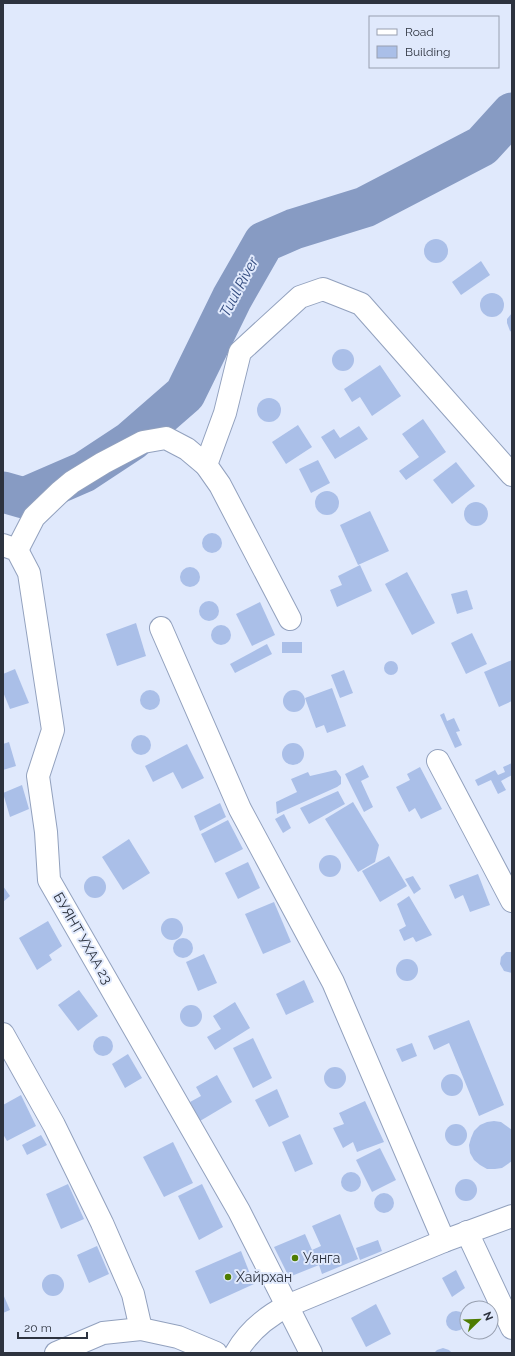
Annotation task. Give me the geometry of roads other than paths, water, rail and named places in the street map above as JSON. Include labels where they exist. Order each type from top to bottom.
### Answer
[{"type":"street","points":[[206,465],[225,413],[240,352],[300,297],[323,289],[361,304],[512,475]]},
{"type":"street","points":[[10,547],[34,517],[72,482],[103,463],[144,442],[166,438],[187,449],[206,465],[220,485],[290,619]]},
{"type":"street","name":"БУЯНТ УХАА 23","points":[[10,547],[29,572],[52,730],[38,776],[46,832],[49,880],[239,1212],[311,1353]]},
{"type":"street","points":[[161,628],[240,809],[333,982],[444,1241]]},
{"type":"street","points":[[438,761],[512,902]]},
{"type":"street","points":[[3,1034],[54,1125],[102,1223],[133,1294],[141,1329]]},
{"type":"street","points":[[236,1353],[242,1342],[256,1327],[270,1316],[287,1306],[444,1241],[512,1216]]},
{"type":"street","points":[[467,1232],[512,1328]]},
{"type":"street","points":[[56,1353],[103,1333],[141,1329],[178,1337],[216,1353]]},
{"type":"waterway","name":"Tuul River","points":[[3,492],[24,498],[84,472],[131,441],[185,394],[232,298],[264,242],[294,229],[365,207],[482,146],[512,113]]},
{"type":"place","name":"Уянга","points":[[295,1258]]},
{"type":"place","name":"Хайрхан","points":[[228,1277]]}]
